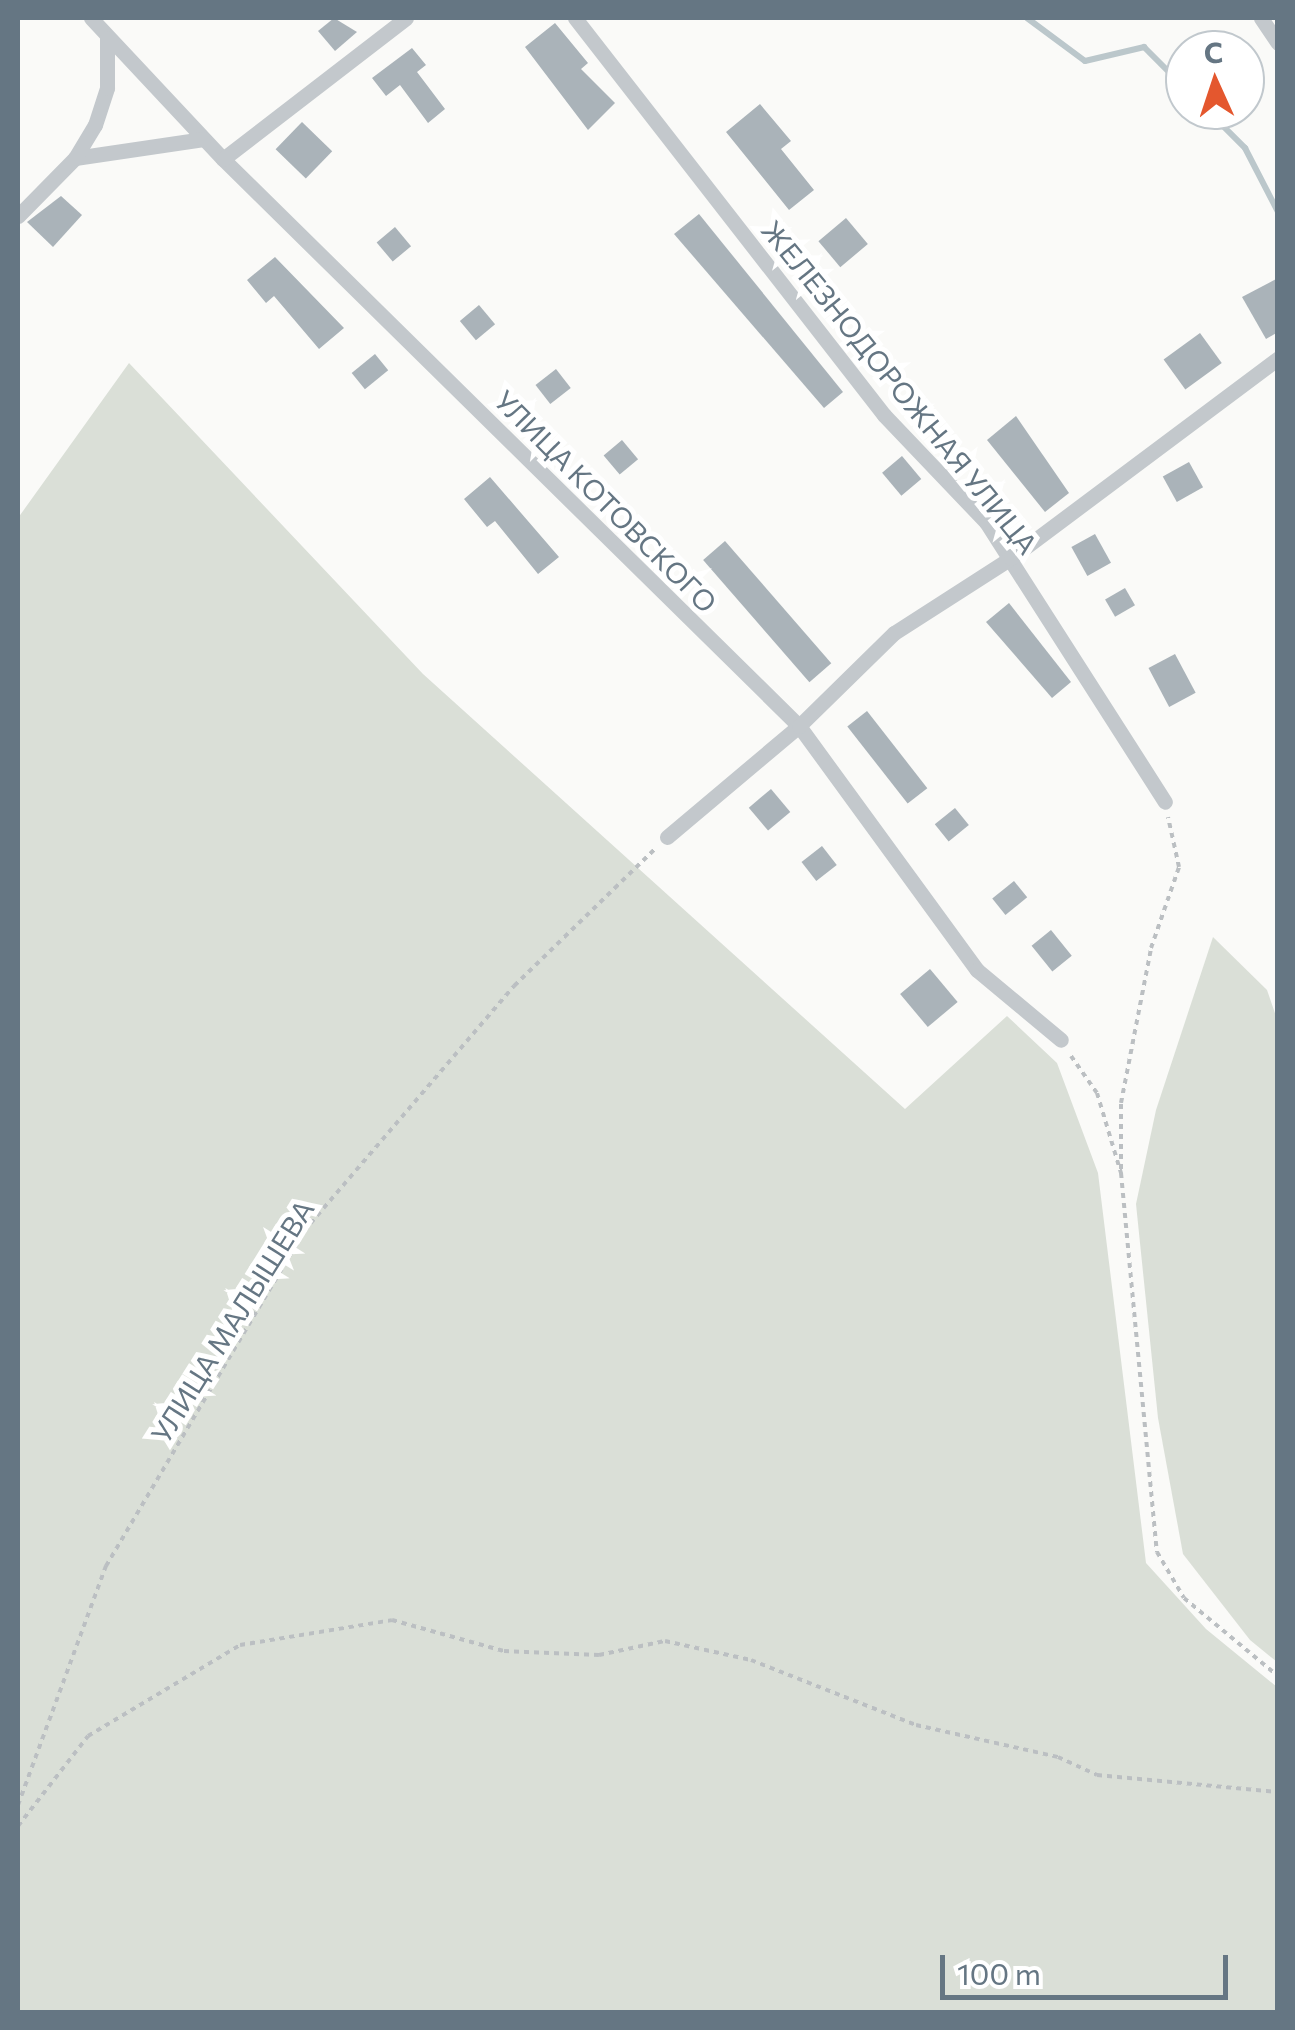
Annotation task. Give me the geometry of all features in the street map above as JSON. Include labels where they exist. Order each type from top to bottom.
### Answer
[{"type":"street","name":"УЛИЦА КОТОВСКОГО","points":[[91,18],[222,159],[799,726],[977,970],[1060,1040]]},
{"type":"street","points":[[222,159],[406,18]]},
{"type":"street","name":"ЖЕЛЕЗНОДОРОЖНАЯ УЛИЦА","points":[[575,18],[884,415],[1011,558],[1166,802]]},
{"type":"street","points":[[1262,18],[1278,43]]},
{"type":"street","points":[[18,216],[75,158],[107,88],[108,38]]},
{"type":"street","points":[[75,158],[204,139]]},
{"type":"street","points":[[667,837],[799,726],[894,632],[1011,558],[1278,358]]},
{"type":"path","points":[[1166,802],[1179,867],[1151,948],[1125,1084],[1121,1173],[1157,1552],[1184,1598],[1278,1676]]},
{"type":"path","name":"УЛИЦА МАЛЫШЕВА","points":[[18,1806],[106,1566],[304,1232],[514,986],[667,837]]},
{"type":"path","points":[[1060,1040],[1096,1093],[1121,1173]]},
{"type":"path","points":[[18,1826],[88,1736],[240,1645],[392,1620],[504,1651],[599,1656],[666,1641],[751,1660],[916,1725],[1058,1757],[1097,1775],[1278,1792]]},
{"type":"shaded area","points":[[129,363],[423,674],[905,1109],[1007,1016],[1057,1063],[1098,1173],[1146,1563],[1206,1629],[1277,1687],[1277,2012],[18,2012],[18,518]]},
{"type":"shaded area","points":[[1213,937],[1267,990],[1277,1019],[1277,1662],[1250,1640],[1183,1554],[1158,1418],[1136,1204],[1156,1110]]},
{"type":"building","points":[[334,18],[357,32],[335,51],[318,31]]},
{"type":"building","points":[[555,23],[588,63],[581,69],[615,103],[588,130],[525,47]]},
{"type":"building","points":[[412,48],[426,65],[417,72],[445,109],[428,123],[400,85],[386,96],[372,78]]},
{"type":"building","points":[[760,104],[791,141],[781,149],[814,190],[789,210],[726,132]]},
{"type":"building","points":[[302,122],[332,151],[306,179],[276,149]]},
{"type":"building","points":[[61,196],[82,215],[53,247],[27,222]]},
{"type":"building","points":[[699,214],[843,392],[824,408],[674,234]]},
{"type":"building","points":[[846,218],[868,244],[840,267],[818,241]]},
{"type":"building","points":[[395,227],[411,246],[393,262],[377,242]]},
{"type":"building","points":[[275,257],[344,328],[319,349],[274,296],[266,303],[247,280]]},
{"type":"building","points":[[1278,278],[1278,332],[1266,339],[1242,297]]},
{"type":"building","points":[[479,305],[495,324],[476,340],[460,321]]},
{"type":"building","points":[[1200,333],[1222,363],[1185,389],[1164,359]]},
{"type":"building","points":[[375,354],[388,370],[365,389],[352,373]]},
{"type":"building","points":[[556,369],[571,388],[550,404],[536,385]]},
{"type":"building","points":[[1016,416],[1069,493],[1045,512],[987,440]]},
{"type":"building","points":[[622,440],[638,459],[620,475],[604,455]]},
{"type":"building","points":[[902,456],[921,479],[901,496],[882,473]]},
{"type":"building","points":[[1189,462],[1203,487],[1177,502],[1163,477]]},
{"type":"building","points":[[490,477],[559,557],[538,574],[495,521],[487,527],[464,499]]},
{"type":"building","points":[[1095,534],[1111,563],[1087,576],[1071,547]]},
{"type":"building","points":[[725,541],[831,663],[809,682],[703,560]]},
{"type":"building","points":[[1125,588],[1135,605],[1115,617],[1105,600]]},
{"type":"building","points":[[1009,603],[1071,682],[1052,698],[986,622]]},
{"type":"building","points":[[1175,654],[1196,693],[1169,707],[1149,668]]},
{"type":"building","points":[[867,711],[927,788],[908,804],[847,726]]},
{"type":"building","points":[[771,789],[790,812],[768,831],[749,808]]},
{"type":"building","points":[[955,808],[969,825],[949,841],[935,824]]},
{"type":"building","points":[[822,846],[837,865],[816,881],[802,862]]},
{"type":"building","points":[[1014,881],[1027,897],[1005,915],[992,899]]},
{"type":"building","points":[[1051,930],[1072,956],[1052,971],[1032,946]]},
{"type":"building","points":[[930,969],[958,1002],[928,1027],[900,994]]},
{"type":"waterway","points":[[1027,18],[1085,61],[1144,47],[1165,68]]},
{"type":"waterway","points":[[1227,130],[1245,148],[1278,212]]}]
